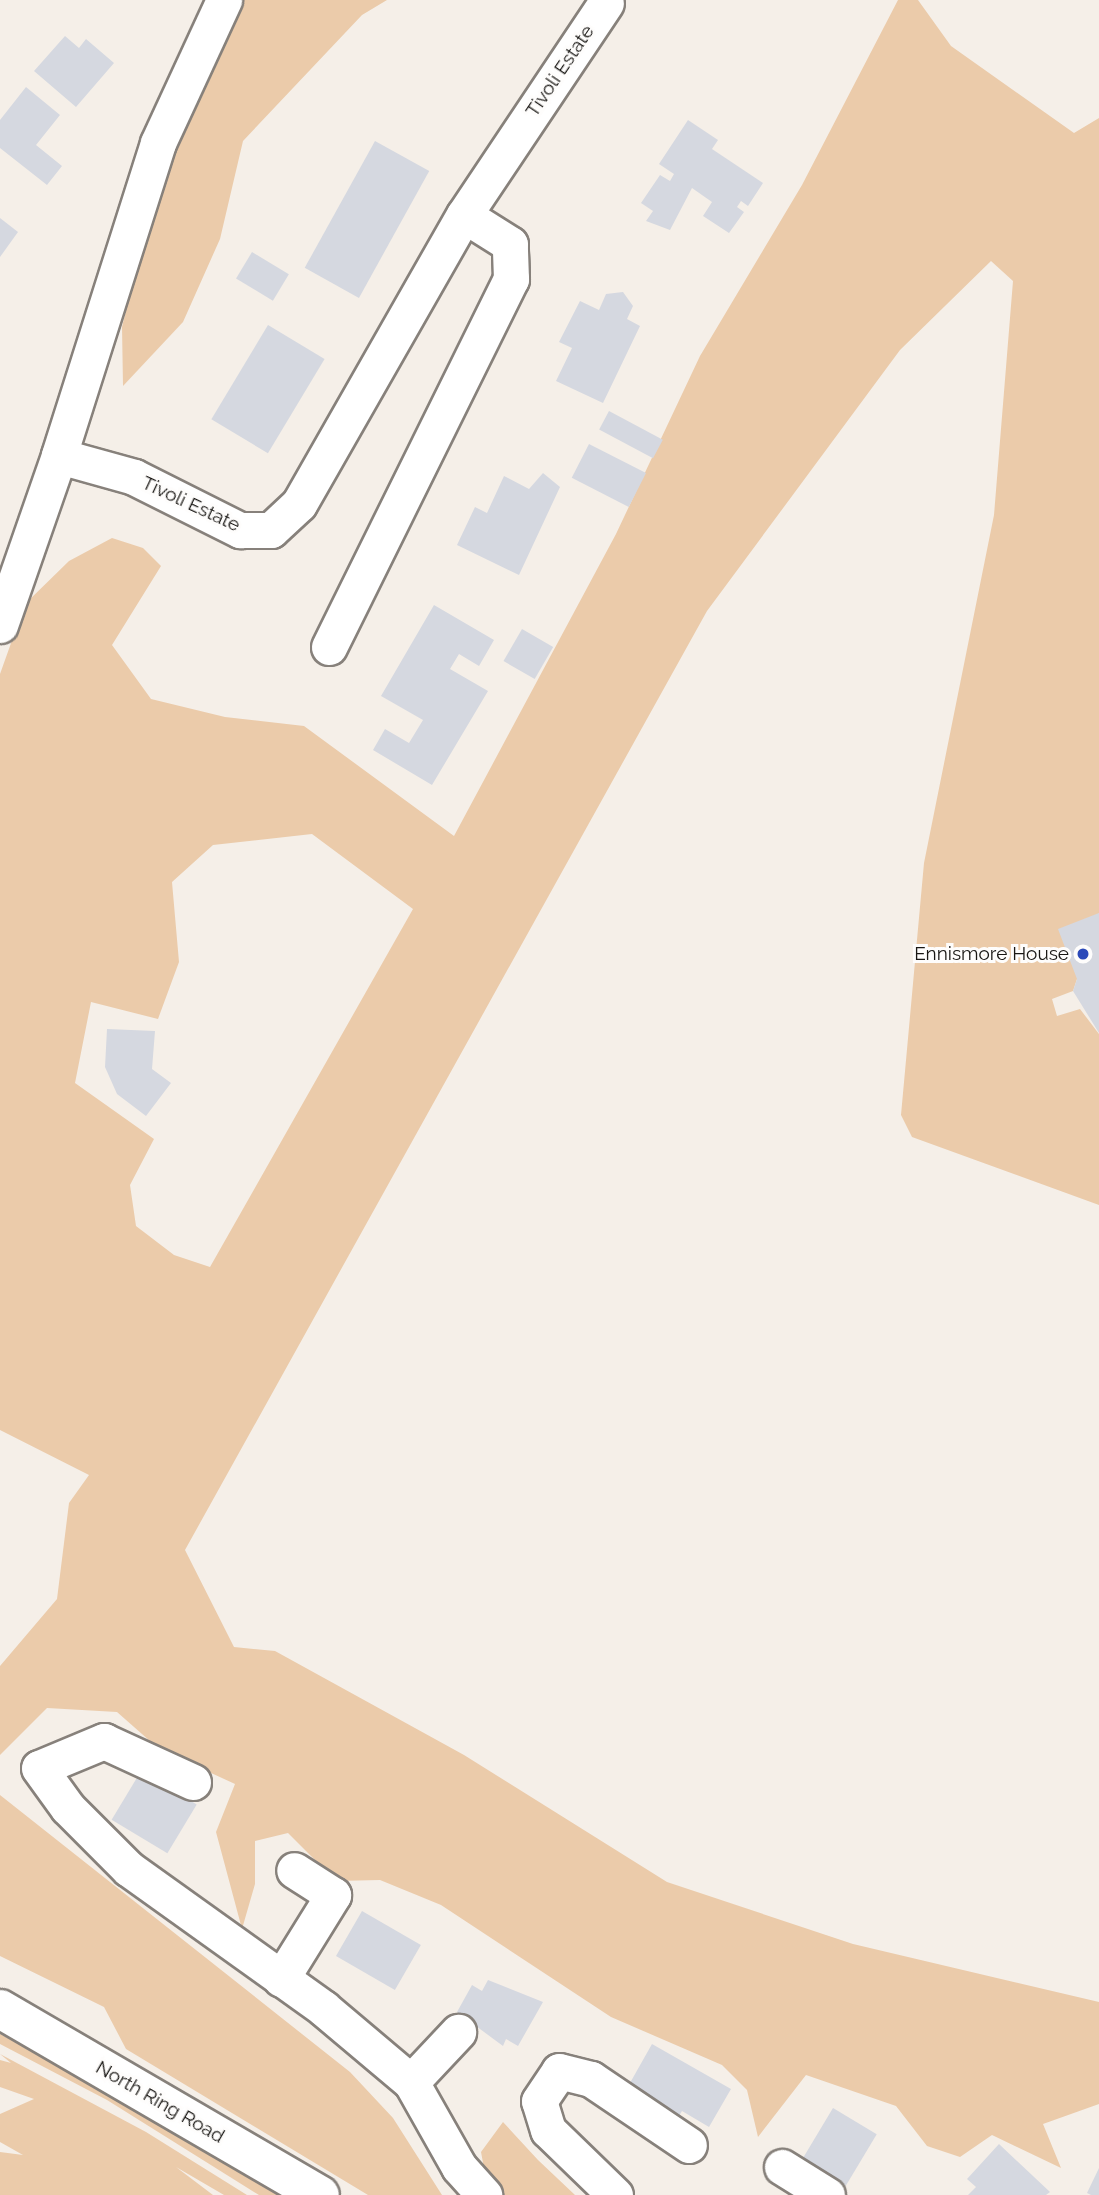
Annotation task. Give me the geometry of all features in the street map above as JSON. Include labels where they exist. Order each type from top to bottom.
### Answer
[{"type":"main road","name":"North Ring Road","points":[[0,2009],[320,2195]]},
{"type":"street","points":[[0,625],[59,456],[158,143],[224,0]]},
{"type":"street","name":"Tivoli Estate","points":[[59,456],[134,477],[240,530],[271,530],[299,504],[464,215],[606,3]]},
{"type":"street","points":[[329,648],[511,279],[510,244],[464,215]]},
{"type":"street","points":[[193,1782],[104,1741],[39,1768],[68,1808],[129,1869],[281,1979],[411,2082],[459,2167],[484,2195]]},
{"type":"street","points":[[281,1979],[333,1895],[294,1870]]},
{"type":"street","points":[[411,2082],[458,2032]]},
{"type":"street","points":[[615,2195],[548,2130],[539,2101],[559,2071],[591,2080],[690,2145]]},
{"type":"street","points":[[782,2167],[827,2195]]},
{"type":"shaded area","points":[[235,0],[387,0],[362,15],[243,141],[220,239],[183,322],[123,386],[122,327],[167,143]]},
{"type":"shaded area","points":[[898,0],[918,0],[951,46],[1074,133],[1099,118],[1099,913],[1073,991],[1052,999],[1057,1016],[1080,1009],[1099,1034],[1099,1205],[912,1137],[901,1115],[924,863],[994,515],[1013,281],[991,261],[900,350],[707,611],[185,1550],[234,1647],[275,1651],[464,1755],[667,1882],[853,1944],[1099,2002],[1099,2104],[1043,2124],[1061,2168],[992,2135],[960,2157],[927,2146],[896,2106],[806,2075],[758,2137],[747,2090],[722,2065],[611,2017],[441,1905],[380,1880],[336,1881],[288,1833],[255,1841],[255,1884],[242,1929],[216,1832],[235,1784],[159,1749],[117,1712],[47,1708],[0,1755],[0,1666],[57,1599],[69,1503],[89,1475],[0,1430],[0,674],[25,604],[69,561],[112,538],[143,548],[161,566],[112,645],[151,699],[225,717],[304,726],[454,836],[616,534],[700,356],[802,185]],"holes":[[[312,834],[413,909],[210,1267],[174,1255],[136,1226],[130,1185],[154,1139],[75,1083],[91,1002],[158,1019],[179,962],[172,882],[213,845]]]},
{"type":"shaded area","points":[[0,1795],[350,2072],[393,2118],[442,2195],[368,2195],[126,2049],[104,2007],[0,1956]]},
{"type":"shaded area","points":[[0,2034],[121,2097],[282,2195],[259,2195],[107,2100],[0,2044]]},
{"type":"shaded area","points":[[0,2054],[146,2132],[247,2195],[224,2195],[176,2167],[213,2195],[0,2195],[0,2152],[23,2155],[0,2142],[0,2114],[34,2099],[0,2087],[0,2060],[11,2063]]},
{"type":"shaded area","points":[[503,2122],[575,2195],[489,2195],[481,2152]]},
{"type":"building","points":[[65,36],[79,48],[86,39],[114,63],[76,107],[34,71]]},
{"type":"building","points":[[26,87],[60,115],[36,145],[62,166],[47,185],[0,148],[0,120]]},
{"type":"building","points":[[688,120],[718,140],[712,149],[763,183],[748,206],[741,201],[737,207],[744,212],[729,233],[703,216],[712,202],[692,188],[670,230],[646,221],[653,211],[641,203],[660,175],[670,181],[674,174],[659,164]]},
{"type":"building","points":[[375,141],[429,171],[359,298],[305,268]]},
{"type":"building","points":[[0,218],[18,232],[0,257]]},
{"type":"building","points":[[252,252],[289,274],[273,301],[236,279]]},
{"type":"building","points":[[623,292],[633,306],[627,319],[640,326],[603,403],[556,381],[572,348],[559,342],[580,301],[599,310],[606,294]]},
{"type":"building","points":[[268,325],[325,359],[268,453],[211,419]]},
{"type":"building","points":[[609,411],[663,440],[653,458],[599,430]]},
{"type":"building","points":[[589,444],[646,473],[629,507],[572,478]]},
{"type":"building","points":[[543,473],[560,487],[519,575],[457,545],[475,507],[487,513],[504,476],[529,489]]},
{"type":"building","points":[[434,605],[494,640],[479,666],[459,654],[450,669],[488,691],[432,785],[373,750],[385,729],[409,743],[423,720],[381,696]]},
{"type":"building","points":[[522,629],[553,647],[535,679],[504,661]]},
{"type":"building","name":"Ennismore House","points":[[1099,913],[1099,1033],[1073,991],[1077,979],[1058,929]]},
{"type":"building","points":[[107,1029],[155,1031],[152,1069],[171,1083],[146,1116],[117,1094],[105,1067]]},
{"type":"building","points":[[141,1771],[197,1804],[167,1853],[112,1820]]},
{"type":"building","points":[[362,1911],[421,1945],[395,1990],[336,1956]]},
{"type":"building","points":[[488,1980],[543,2002],[518,2046],[506,2039],[503,2046],[457,2012],[472,1985],[482,1991]]},
{"type":"building","points":[[652,2044],[731,2089],[709,2127],[682,2111],[677,2119],[626,2090]]},
{"type":"building","points":[[833,2108],[877,2134],[846,2186],[802,2159]]},
{"type":"building","points":[[999,2144],[1050,2192],[1046,2195],[968,2195],[976,2187],[967,2179]]},
{"type":"building","points":[[1099,2168],[1099,2195],[1091,2195],[1087,2193]]},
{"type":"place","name":"Ennismore House","points":[[1083,954]]}]
